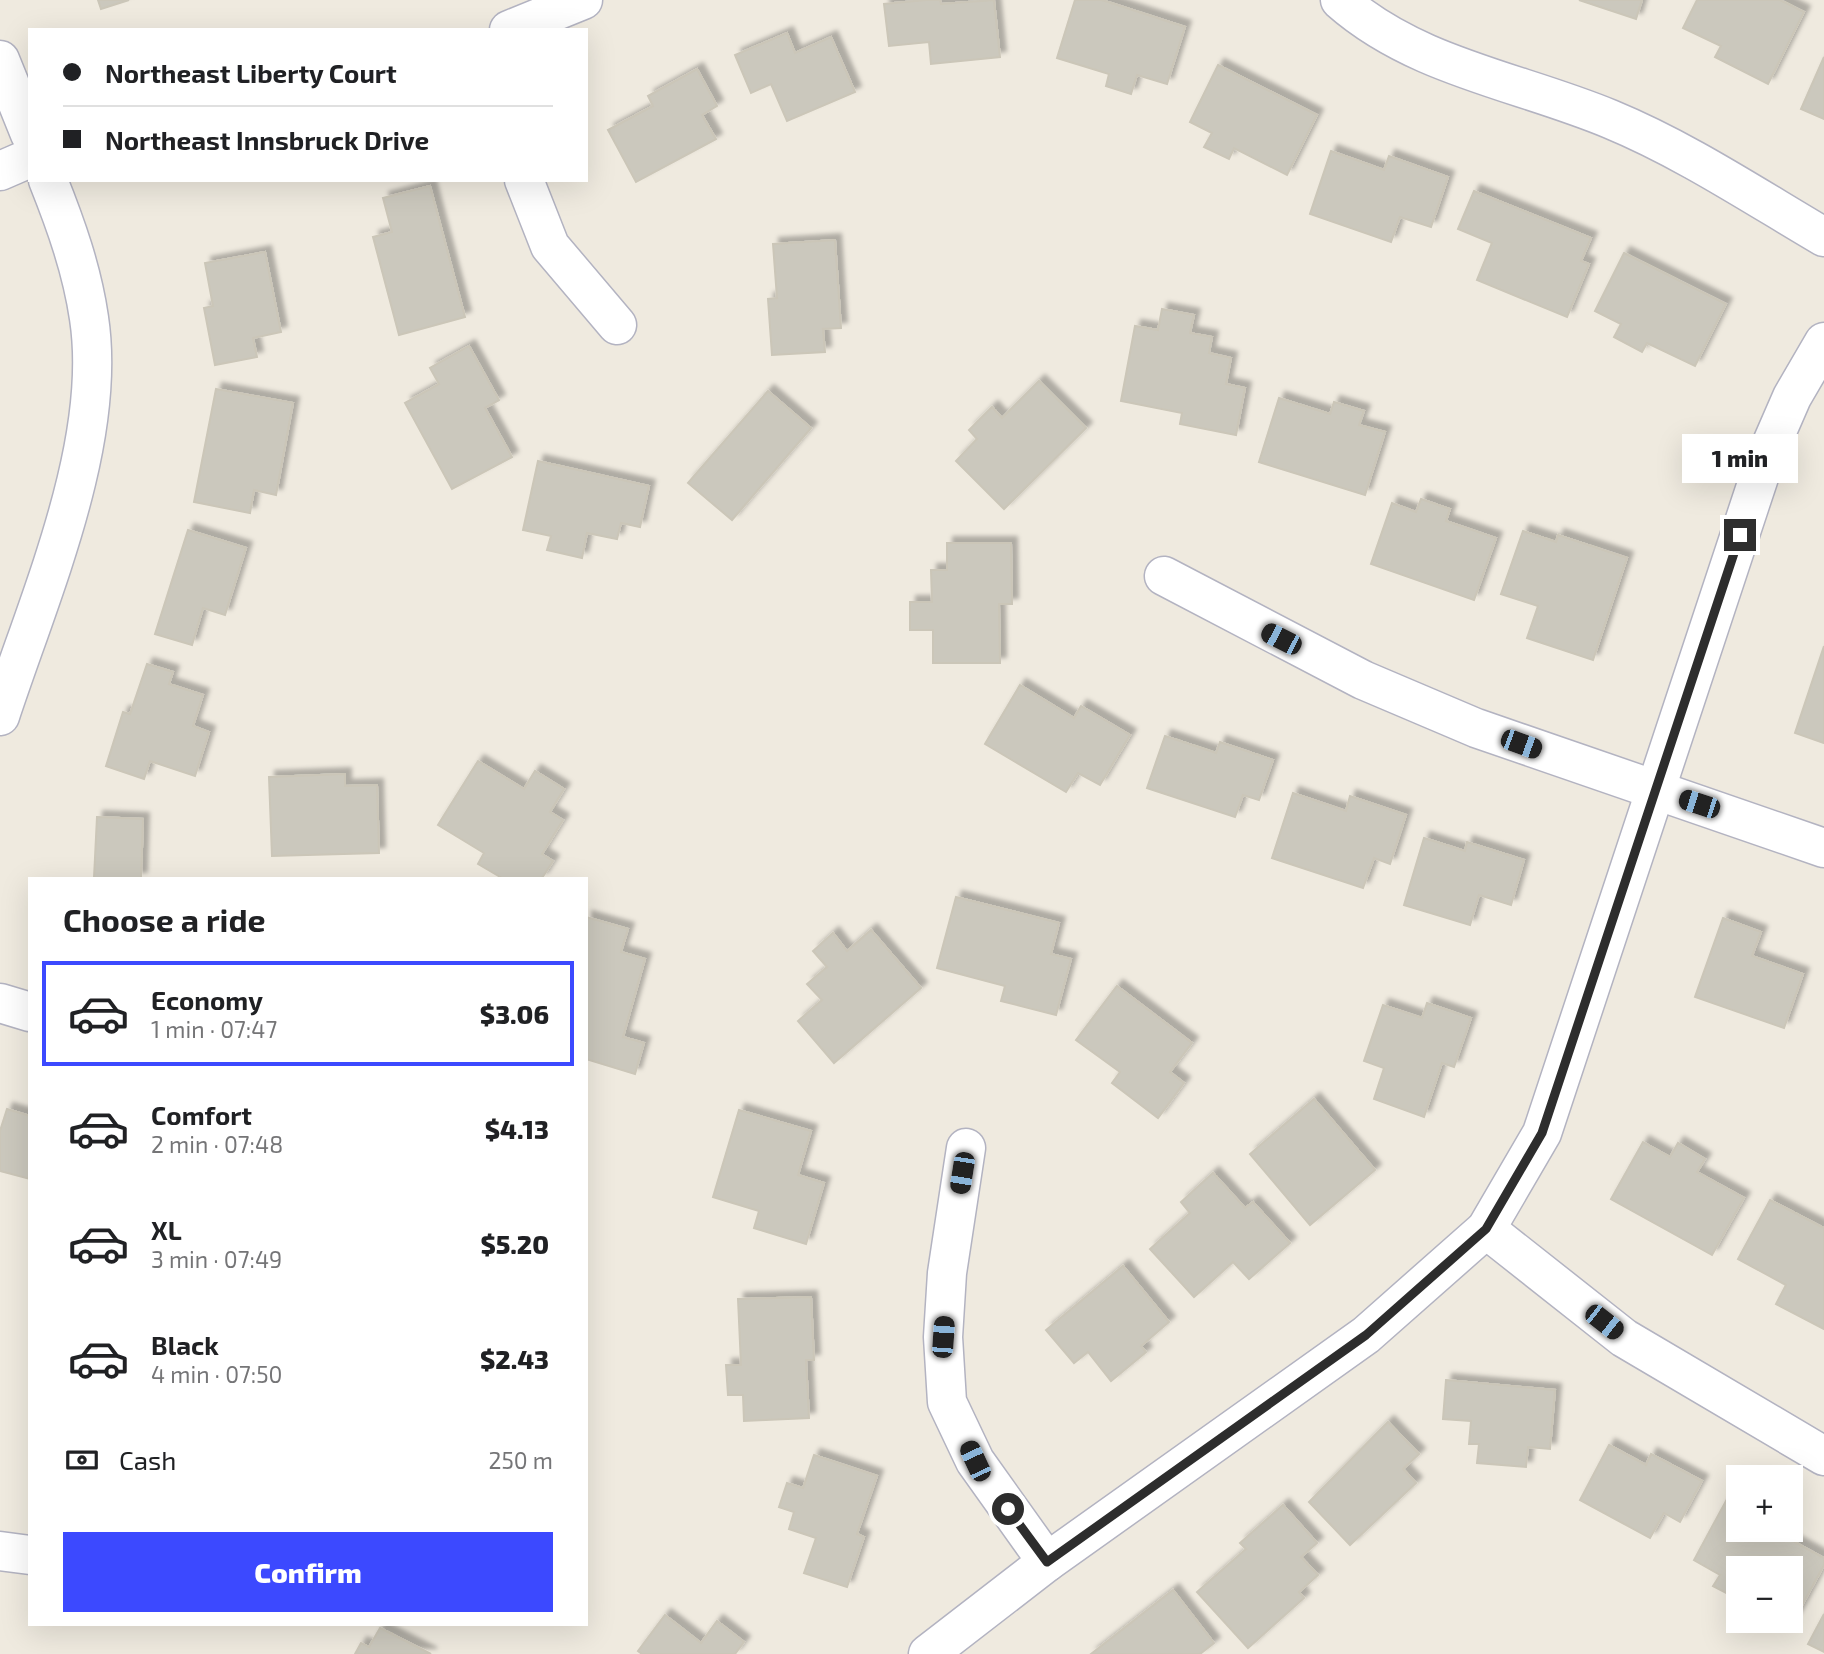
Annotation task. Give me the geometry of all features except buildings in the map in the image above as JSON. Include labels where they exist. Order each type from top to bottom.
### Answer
[{"type":"street","points":[[514,28],[583,0]]},
{"type":"street","points":[[1340,0],[1358,16],[1405,45],[1612,119],[1672,149],[1824,237]]},
{"type":"street","points":[[0,60],[28,129]]},
{"type":"street","points":[[0,171],[28,159]]},
{"type":"street","points":[[0,716],[72,496],[87,437],[90,319],[77,258],[49,182]]},
{"type":"street","points":[[525,182],[550,246],[618,324]]},
{"type":"street","points":[[928,1654],[1047,1562],[1366,1335],[1486,1229],[1542,1133],[1765,459],[1792,397],[1824,342]]},
{"type":"street","points":[[1164,576],[1376,686],[1476,728],[1824,848]]},
{"type":"street","points":[[0,1003],[28,1011]]},
{"type":"street","points":[[967,1148],[947,1273],[943,1337],[947,1402],[975,1461],[1047,1562]]},
{"type":"street","points":[[1486,1229],[1624,1338],[1824,1456]]},
{"type":"street","points":[[0,1551],[28,1555]]},
{"type":"route","points":[[1008,1509],[1047,1562],[1366,1335],[1486,1229],[1542,1133],[1740,535]]}]
